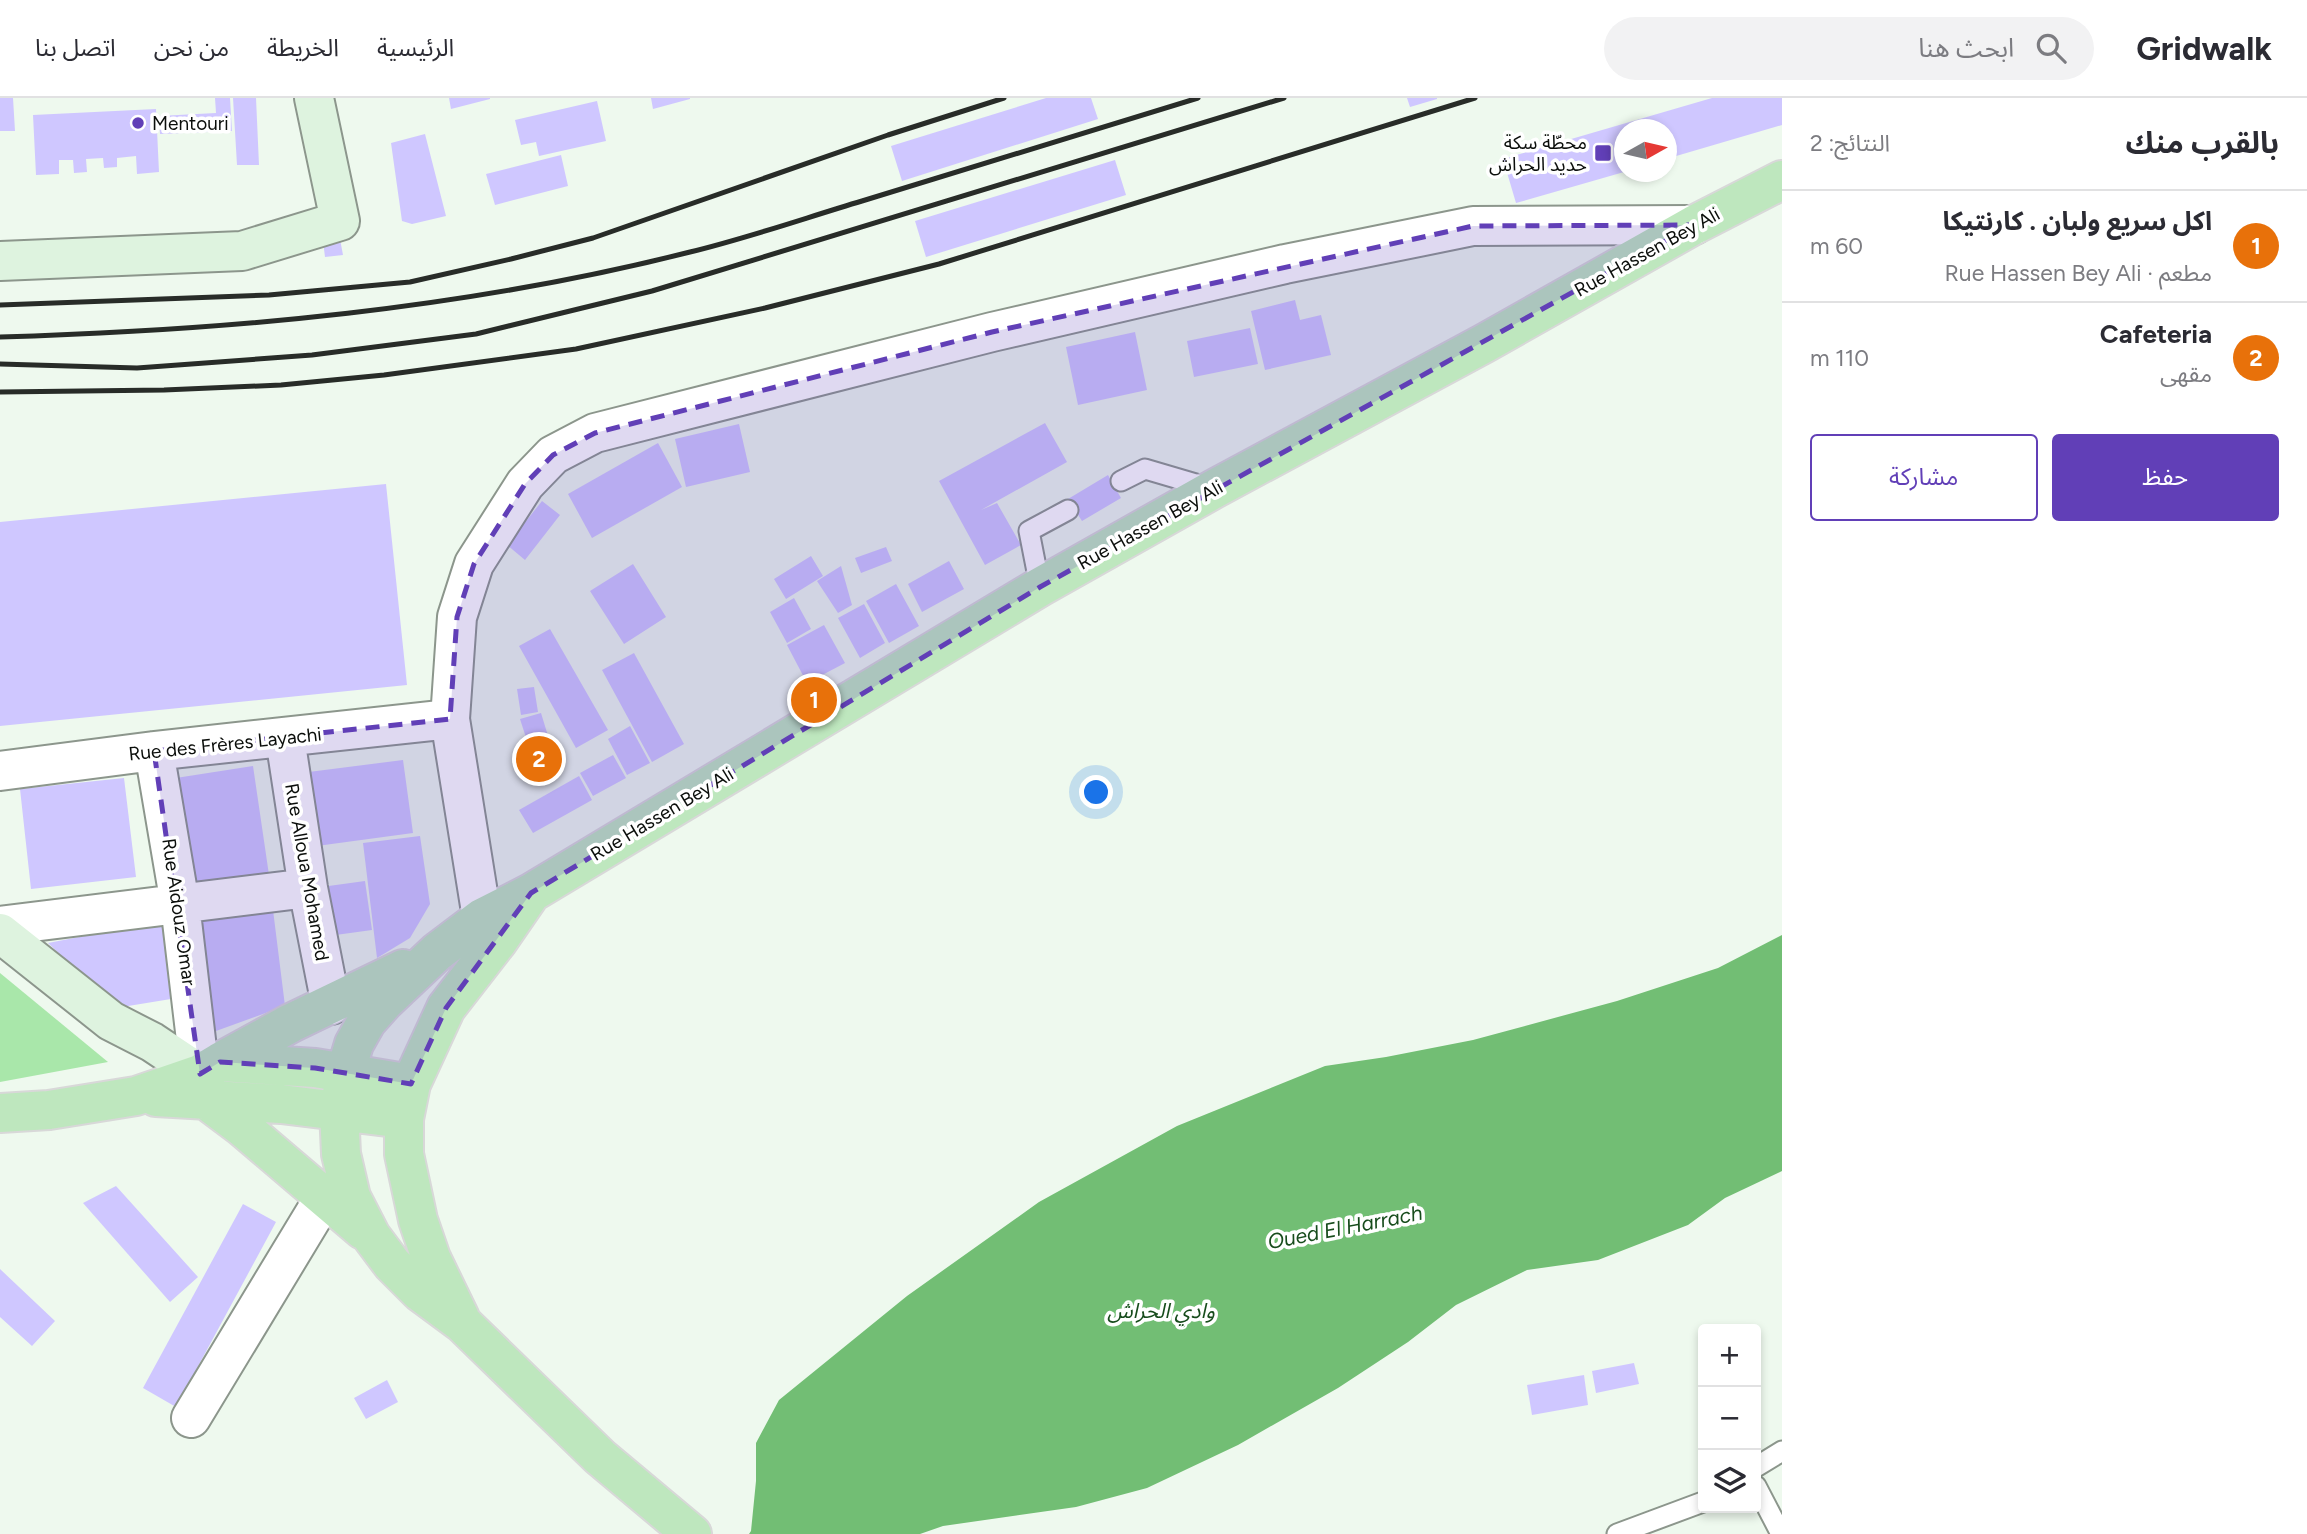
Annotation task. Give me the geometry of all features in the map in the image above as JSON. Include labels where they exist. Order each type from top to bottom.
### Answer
[{"type":"main road","name":"Rue Hassen Bey Ali","points":[[437,952],[482,918],[531,893],[1040,587],[1694,225],[1782,180]]},
{"type":"main road","points":[[462,1323],[431,1258],[418,1220],[404,1154],[407,1101],[446,1008],[531,893]]},
{"type":"main road","points":[[209,1079],[331,1004],[437,952]]},
{"type":"main road","points":[[437,952],[384,1002],[367,1021],[354,1044],[339,1110],[341,1154],[351,1196],[371,1237],[419,1292],[462,1323],[600,1457],[692,1534]]},
{"type":"main road","points":[[0,1112],[49,1110],[136,1096],[209,1079],[346,1072],[407,1101]]},
{"type":"main road","points":[[209,1079],[281,1104],[339,1110],[407,1101]]},
{"type":"main road","points":[[209,1079],[242,1126],[371,1237]]},
{"type":"street","points":[[0,261],[242,251],[340,221],[314,98]]},
{"type":"street","points":[[482,918],[450,719],[457,617],[474,564],[526,484],[553,455],[595,433],[1005,329],[1285,264],[1474,226],[1694,225]]},
{"type":"street","name":"Rue des Frères Layachi","points":[[0,771],[154,751],[450,719]]},
{"type":"street","name":"Rue Alloua Mohamed","points":[[285,738],[308,888],[331,1004]]},
{"type":"street","name":"Rue Aidouz Omar","points":[[154,751],[209,1079]]},
{"type":"street","points":[[0,926],[308,888]]},
{"type":"street","points":[[0,933],[111,1021],[152,1042],[209,1079]]},
{"type":"street","points":[[191,1418],[324,1198]]},
{"type":"lane","points":[[1121,481],[1145,468],[1214,489]]},
{"type":"lane","points":[[1040,587],[1029,531],[1068,510]]},
{"type":"lane","points":[[1761,1464],[1782,1451]]},
{"type":"lane","points":[[1761,1496],[1781,1534]]},
{"type":"lane","points":[[1617,1534],[1698,1504]]},
{"type":"highlighted area","points":[[1694,225],[1040,587],[531,893],[446,1008],[411,1084],[315,1068],[220,1062],[200,1074],[154,751],[450,719],[457,617],[474,564],[525,484],[553,455],[595,433],[992,332],[1473,226]]},
{"type":"shaded area","points":[[0,973],[108,1062],[0,1082]]},
{"type":"water","name":"وادي الحراش","points":[[1782,935],[1782,1171],[1725,1198],[1688,1225],[1598,1260],[1527,1270],[1456,1305],[1408,1342],[1338,1388],[1238,1445],[1147,1488],[1076,1507],[943,1526],[920,1534],[749,1534],[756,1481],[756,1443],[779,1400],[907,1296],[1039,1202],[1177,1126],[1325,1066],[1473,1040],[1617,1001],[1718,968]]},
{"type":"building","points":[[0,98],[13,98],[15,131],[0,131]]},
{"type":"building","points":[[215,98],[230,98],[232,131],[160,134],[159,116],[216,113]]},
{"type":"building","points":[[233,98],[256,98],[259,165],[237,165]]},
{"type":"building","points":[[449,98],[490,98],[490,99],[451,109]]},
{"type":"building","points":[[651,98],[690,98],[690,99],[653,109]]},
{"type":"building","points":[[1046,98],[1091,98],[1098,119],[902,181],[891,146]]},
{"type":"building","points":[[1407,98],[1437,98],[1437,99],[1410,107]]},
{"type":"building","points":[[1712,98],[1782,98],[1782,125],[1677,156],[1677,119],[1640,119]]},
{"type":"building","points":[[597,101],[606,141],[539,156],[536,142],[521,145],[515,120]]},
{"type":"building","points":[[156,109],[159,172],[137,174],[136,156],[117,158],[117,167],[104,168],[103,158],[86,159],[87,172],[74,173],[73,160],[59,160],[59,174],[36,175],[33,115]]},
{"type":"building","points":[[1614,127],[1614,175],[1516,203],[1503,159]]},
{"type":"building","points":[[425,134],[446,216],[412,224],[402,221],[391,143]]},
{"type":"building","points":[[561,155],[568,186],[495,205],[486,174]]},
{"type":"building","points":[[1115,160],[1126,195],[926,257],[915,221]]},
{"type":"building","points":[[340,239],[343,255],[325,257],[323,241]]},
{"type":"building","points":[[1295,300],[1300,320],[1321,315],[1331,355],[1265,370],[1251,311]]},
{"type":"building","points":[[1250,328],[1258,364],[1194,377],[1187,341]]},
{"type":"building","points":[[1135,332],[1147,390],[1078,405],[1066,347]]},
{"type":"building","points":[[1045,423],[1067,462],[981,510],[997,503],[1021,545],[985,565],[939,481]]},
{"type":"building","points":[[739,424],[750,472],[686,487],[675,439]]},
{"type":"building","points":[[658,443],[682,487],[592,538],[568,494]]},
{"type":"building","points":[[1108,475],[1121,498],[1082,521],[1068,499]]},
{"type":"building","points":[[386,484],[407,685],[0,726],[0,522]]},
{"type":"building","points":[[542,501],[560,515],[525,560],[507,545]]},
{"type":"building","points":[[886,547],[892,561],[861,573],[855,558]]},
{"type":"building","points":[[811,556],[823,576],[786,599],[774,579]]},
{"type":"building","points":[[949,561],[964,589],[922,612],[908,584]]},
{"type":"building","points":[[633,564],[666,617],[624,644],[590,591]]},
{"type":"building","points":[[841,566],[852,605],[838,613],[817,581]]},
{"type":"building","points":[[896,584],[919,626],[889,643],[866,601]]},
{"type":"building","points":[[794,598],[811,629],[787,643],[770,612]]},
{"type":"building","points":[[864,604],[885,643],[860,658],[838,618]]},
{"type":"building","points":[[824,625],[845,663],[807,683],[787,645]]},
{"type":"building","points":[[550,629],[608,730],[576,748],[519,646]]},
{"type":"building","points":[[634,653],[684,744],[652,762],[602,670]]},
{"type":"building","points":[[534,687],[538,712],[521,715],[517,689]]},
{"type":"building","points":[[541,713],[560,775],[540,781],[520,719]]},
{"type":"building","points":[[630,726],[650,763],[627,775],[608,739]]},
{"type":"building","points":[[613,755],[626,778],[593,796],[580,773]]},
{"type":"building","points":[[403,760],[413,833],[302,848],[293,774]]},
{"type":"building","points":[[253,766],[269,875],[180,889],[163,780]]},
{"type":"building","points":[[579,776],[592,800],[533,833],[519,810]]},
{"type":"building","points":[[124,778],[136,877],[31,889],[20,789]]},
{"type":"building","points":[[420,836],[430,904],[410,938],[377,958],[363,843]]},
{"type":"building","points":[[365,881],[372,930],[321,937],[314,888]]},
{"type":"building","points":[[273,910],[285,1006],[205,1035],[191,920]]},
{"type":"building","points":[[162,921],[177,998],[116,1008],[48,943]]},
{"type":"building","points":[[116,1186],[198,1277],[170,1302],[83,1203]]},
{"type":"building","points":[[243,1204],[276,1222],[176,1407],[143,1388]]},
{"type":"building","points":[[0,1269],[55,1321],[32,1346],[0,1317]]},
{"type":"building","points":[[1634,1363],[1639,1384],[1596,1393],[1592,1371]]},
{"type":"building","points":[[1584,1375],[1588,1405],[1532,1415],[1527,1385]]},
{"type":"building","points":[[387,1380],[398,1402],[366,1419],[354,1398]]},
{"type":"railway","points":[[0,305],[269,295],[410,282],[593,238],[888,135],[1004,98]]},
{"type":"railway","points":[[0,337],[174,329],[348,313],[434,302],[605,272],[733,241],[1198,98]]},
{"type":"railway","points":[[0,364],[137,368],[312,355],[476,334],[652,291],[1284,98]]},
{"type":"railway","points":[[0,392],[281,385],[384,375],[576,349],[765,308],[939,264],[1475,98]]},
{"type":"place","name":"Mentouri","points":[[138,123]]},
{"type":"place","name":"محطّة سكة حديد الحراش","points":[[1603,153]]},
{"type":"place","name":"اكل سريع ولبان . كارنتيكا","points":[[814,700]]},
{"type":"place","name":"Cafeteria","points":[[539,759]]},
{"type":"water label","name":"Oued El Harrach","points":[[1345,1227]]}]
